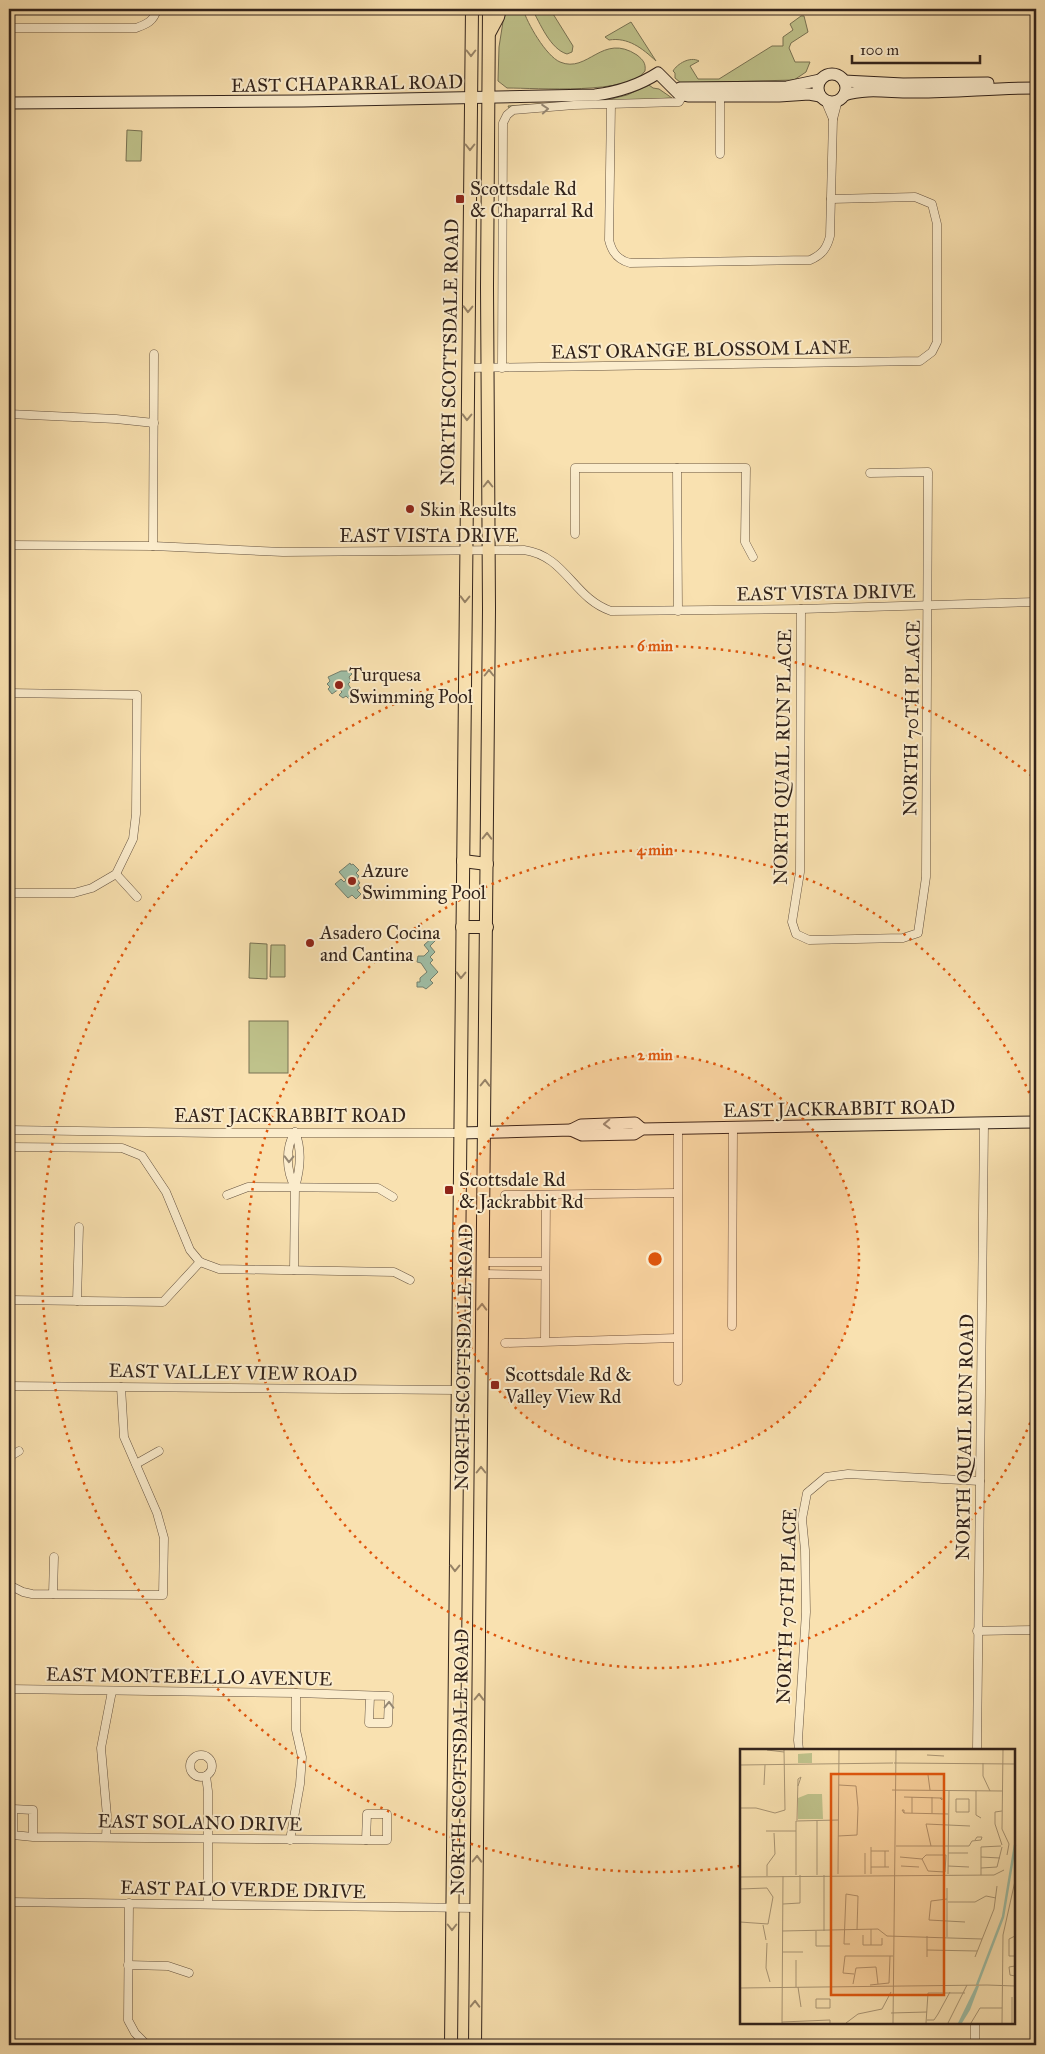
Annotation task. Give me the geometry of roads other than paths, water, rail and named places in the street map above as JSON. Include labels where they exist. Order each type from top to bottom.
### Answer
[{"type":"main road","name":"NORTH SCOTTSDALE ROAD","points":[[451,2045],[472,9]]},
{"type":"main road","name":"NORTH SCOTTSDALE ROAD","points":[[475,2045],[487,927],[489,9]]},
{"type":"main road","points":[[490,32],[500,9]]},
{"type":"main road","name":"EAST CHAPARRAL ROAD","points":[[9,104],[489,98],[602,94],[630,88],[658,73],[679,92]]},
{"type":"main road","points":[[679,92],[700,98],[782,91],[820,80],[832,74],[837,75],[844,81],[846,90],[841,98]]},
{"type":"main road","points":[[820,80],[818,88],[823,98]]},
{"type":"main road","points":[[844,81],[903,84],[987,83],[1015,88]]},
{"type":"main road","points":[[679,92],[782,91],[808,94],[831,102],[851,92],[876,90],[914,93],[1036,88]]},
{"type":"main road","points":[[463,861],[487,864]]},
{"type":"main road","points":[[462,927],[487,927]]},
{"type":"main road","name":"EAST JACKRABBIT ROAD","points":[[460,1132],[571,1130],[581,1125],[635,1123],[642,1129],[1036,1122]]},
{"type":"street","points":[[9,28],[136,28],[148,24],[157,12]]},
{"type":"street","points":[[502,368],[503,123],[507,115],[513,110],[678,102],[679,92]]},
{"type":"street","points":[[720,97],[720,154]]},
{"type":"street","points":[[823,98],[833,119]]},
{"type":"street","points":[[610,104],[609,240],[615,256],[621,261],[630,263],[810,260],[824,251],[830,236],[833,119],[841,98]]},
{"type":"street","name":"EAST ORANGE BLOSSOM LANE","points":[[468,368],[920,361],[932,352],[938,342],[938,224],[932,204],[915,197],[832,199]]},
{"type":"street","points":[[153,546],[154,354]]},
{"type":"street","points":[[9,414],[106,418],[154,423]]},
{"type":"street","points":[[575,534],[575,468],[746,468],[745,542],[753,557]]},
{"type":"street","points":[[676,468],[678,610]]},
{"type":"street","name":"NORTH 70TH PLACE","points":[[796,934],[809,940],[903,938],[918,933],[926,877],[929,606],[928,472],[870,473]]},
{"type":"street","name":"EAST VISTA DRIVE","points":[[9,545],[153,546],[283,552],[524,550],[547,557],[596,605],[611,611],[801,609],[1036,602]]},
{"type":"street","name":"NORTH QUAIL RUN PLACE","points":[[796,934],[792,922],[800,872],[801,609]]},
{"type":"street","points":[[9,693],[137,695],[136,814],[133,839],[116,874],[92,888],[74,893],[9,893]]},
{"type":"street","points":[[116,874],[137,896]]},
{"type":"street","name":"NORTH QUAIL RUN ROAD","points":[[977,1749],[984,1124]]},
{"type":"street","points":[[678,1128],[678,1381]]},
{"type":"street","points":[[732,1326],[733,1128]]},
{"type":"street","name":"EAST JACKRABBIT ROAD","points":[[9,1130],[214,1133],[460,1132]]},
{"type":"street","points":[[294,1270],[295,1187],[289,1176],[288,1165],[289,1142],[296,1132]]},
{"type":"street","points":[[9,1147],[122,1148],[142,1156],[166,1192],[190,1250],[200,1262],[218,1269],[394,1272],[410,1280]]},
{"type":"street","points":[[227,1195],[248,1187],[295,1187],[378,1188],[393,1197]]},
{"type":"street","points":[[504,1195],[677,1194]]},
{"type":"street","points":[[545,1340],[546,1196]]},
{"type":"street","points":[[77,1301],[79,1228]]},
{"type":"street","points":[[9,1300],[163,1302],[200,1262]]},
{"type":"street","points":[[483,1268],[545,1262]]},
{"type":"street","points":[[483,1268],[545,1275]]},
{"type":"street","points":[[505,1343],[545,1340],[677,1338]]},
{"type":"street","name":"EAST VALLEY VIEW ROAD","points":[[9,1386],[457,1390]]},
{"type":"street","points":[[9,1584],[23,1592],[164,1595],[164,1538],[157,1513],[124,1437],[121,1387]]},
{"type":"street","points":[[9,1457],[19,1451]]},
{"type":"street","points":[[136,1464],[159,1451]]},
{"type":"street","name":"NORTH 70TH PLACE","points":[[799,1749],[806,1612],[805,1550],[802,1519],[807,1493],[826,1477],[848,1474],[980,1481]]},
{"type":"street","points":[[53,1594],[54,1557]]},
{"type":"street","points":[[978,1631],[1036,1630]]},
{"type":"street","name":"EAST MONTEBELLO AVENUE","points":[[9,1689],[296,1693],[370,1696]]},
{"type":"street","points":[[106,1837],[101,1748],[112,1691]]},
{"type":"street","points":[[290,1840],[300,1784],[302,1757],[296,1730],[296,1693]]},
{"type":"street","points":[[206,1776],[208,1791],[208,1904]]},
{"type":"street","name":"EAST SOLANO DRIVE","points":[[33,1837],[366,1840]]},
{"type":"street","name":"EAST PALO VERDE DRIVE","points":[[9,1902],[476,1908]]},
{"type":"street","points":[[129,1903],[128,2020],[135,2033],[147,2045]]},
{"type":"street","points":[[128,1965],[168,1966],[189,1973]]},
{"type":"street","points":[[975,2024],[975,2045]]},
{"type":"place","name":"Scottsdale Rd & Chaparral Rd","points":[[460,199]]},
{"type":"place","name":"Skin Results","points":[[410,509]]},
{"type":"place","name":"Turquesa Swimming Pool","points":[[339,685]]},
{"type":"place","name":"Azure Swimming Pool","points":[[352,881]]},
{"type":"place","name":"Asadero Cocina and Cantina","points":[[310,943]]},
{"type":"place","name":"Scottsdale Rd & Jackrabbit Rd","points":[[449,1190]]},
{"type":"place","name":"Scottsdale Rd & Valley View Rd","points":[[495,1385]]}]
